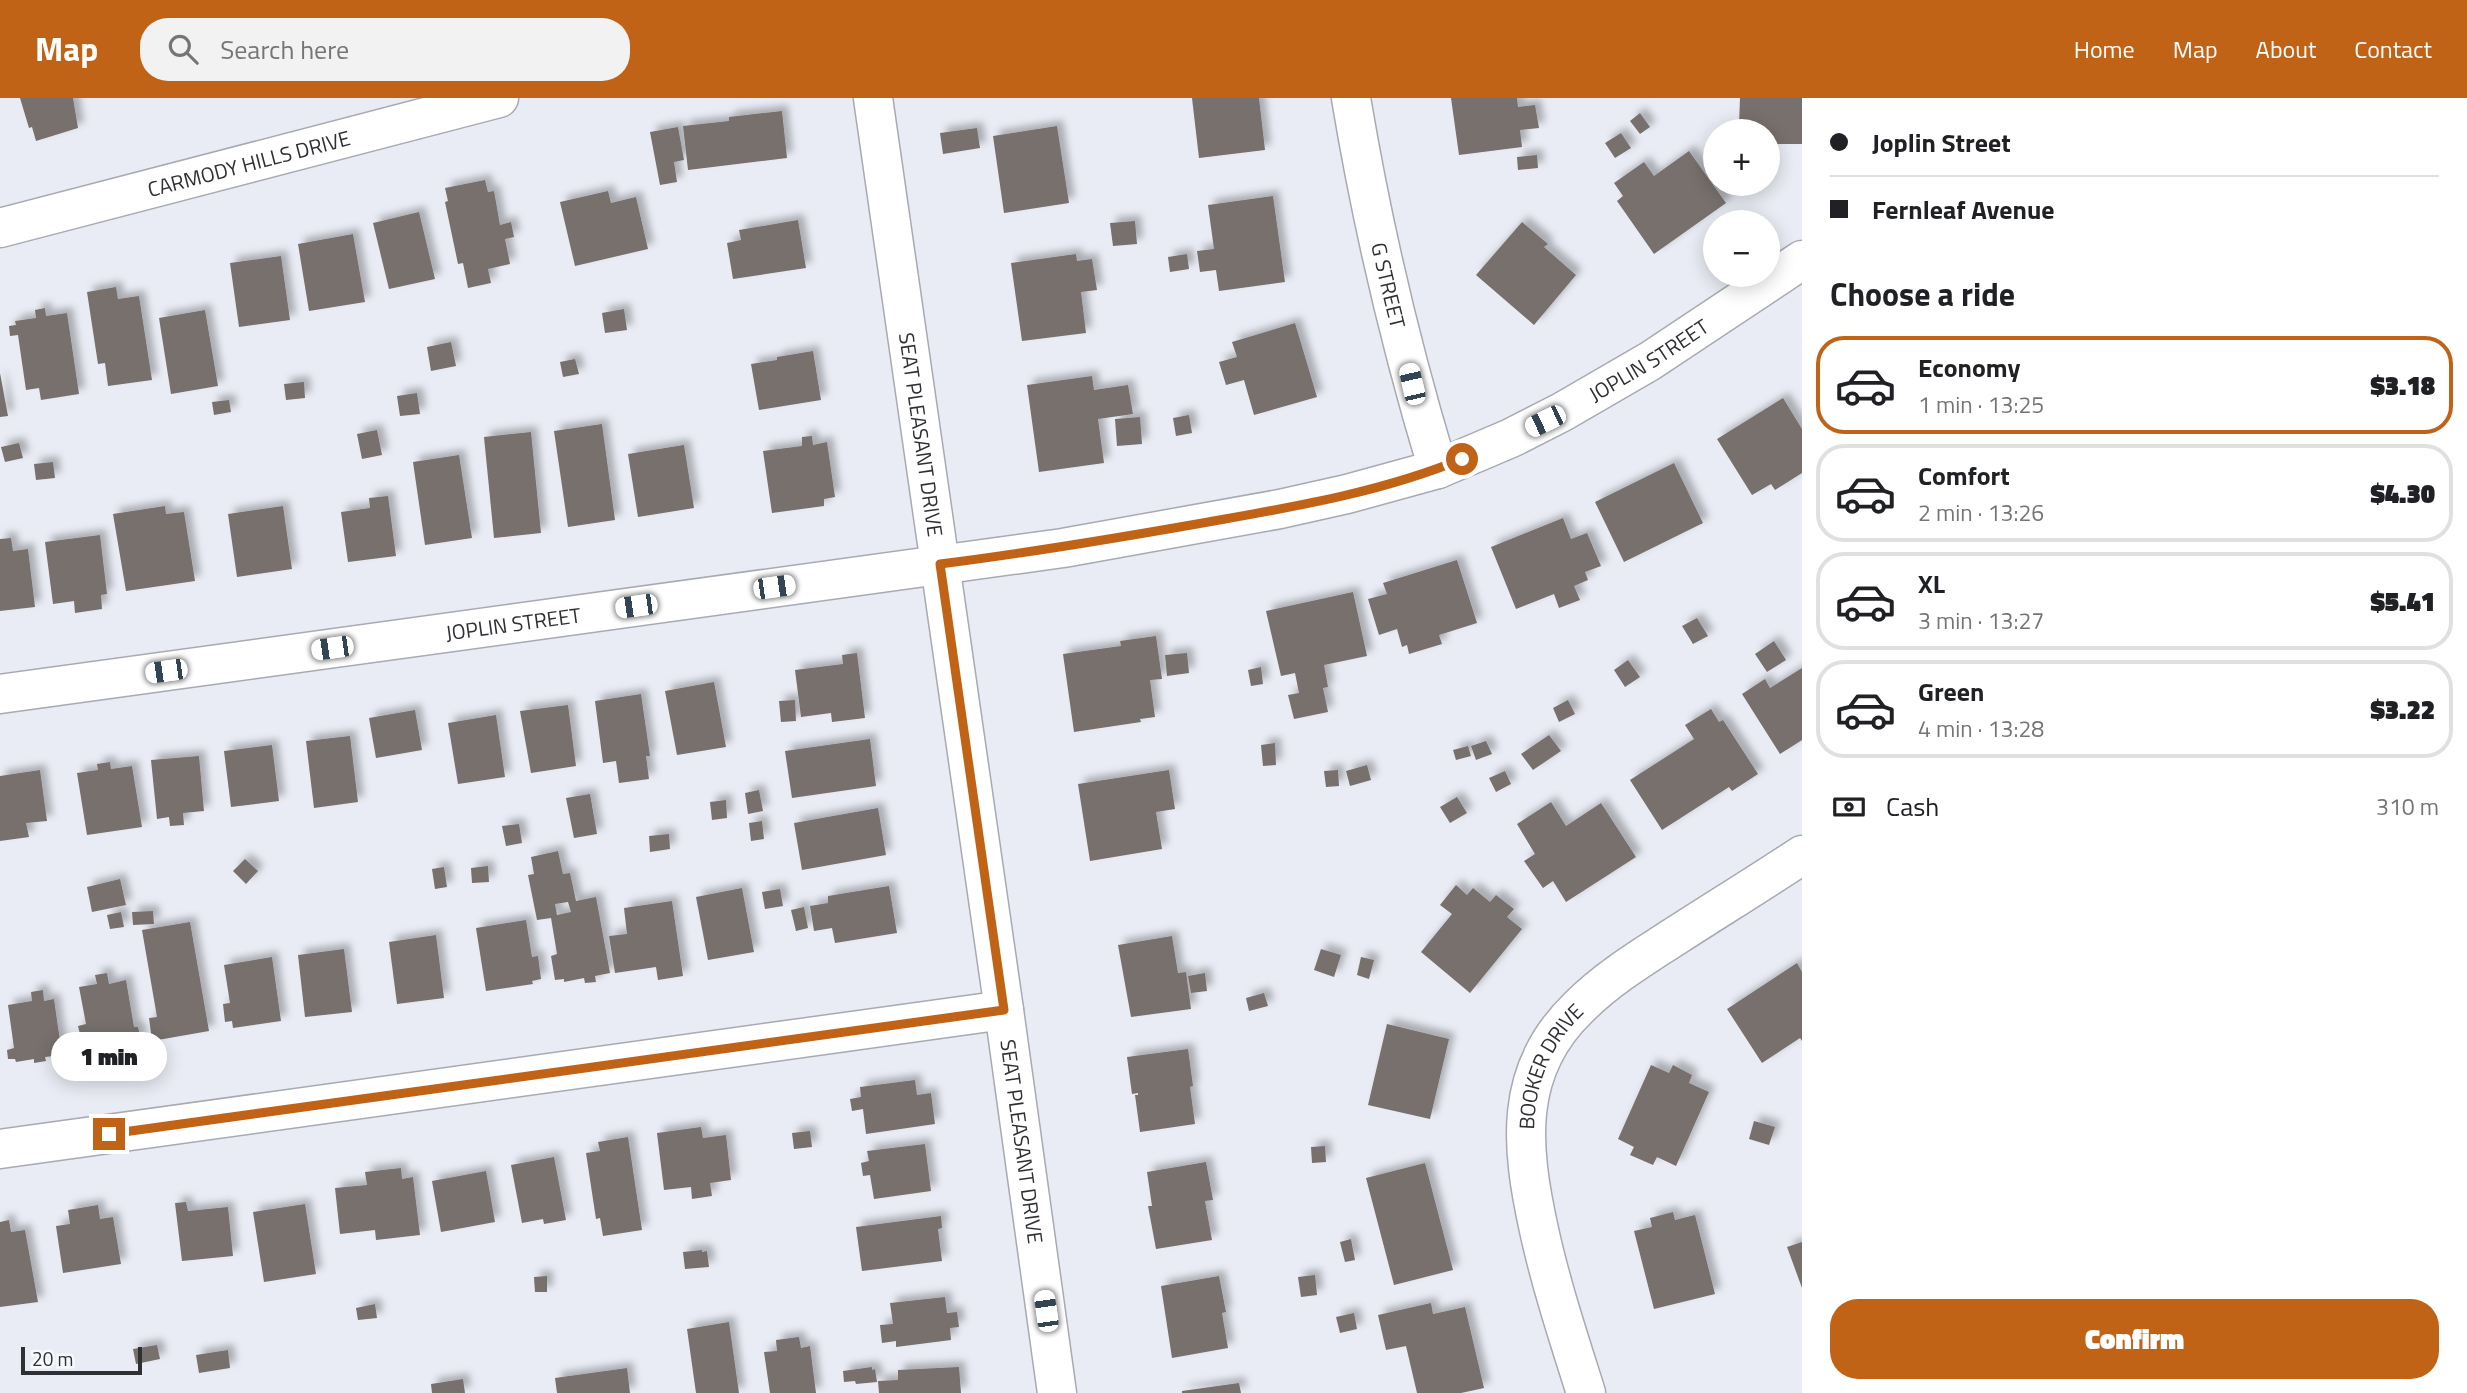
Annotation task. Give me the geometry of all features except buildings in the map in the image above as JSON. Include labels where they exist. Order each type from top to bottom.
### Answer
[{"type":"street","name":"CARMODY HILLS DRIVE","points":[[0,228],[499,98]]},
{"type":"street","name":"SEAT PLEASANT DRIVE","points":[[873,98],[1057,1393]]},
{"type":"street","name":"G STREET","points":[[1351,98],[1370,207],[1412,384],[1438,469]]},
{"type":"street","name":"JOPLIN STREET","points":[[0,694],[1063,548],[1280,509],[1347,494],[1438,469],[1511,438],[1573,406],[1661,354],[1802,260]]},
{"type":"street","name":"BOOKER DRIVE","points":[[1586,1393],[1549,1276],[1528,1180],[1526,1122],[1538,1066],[1548,1044],[1565,1022],[1617,974],[1802,855]]},
{"type":"street","points":[[0,1149],[1004,1010]]},
{"type":"route","points":[[109,1134],[1004,1010],[940,564],[1063,548],[1280,509],[1438,469],[1462,459]]}]
